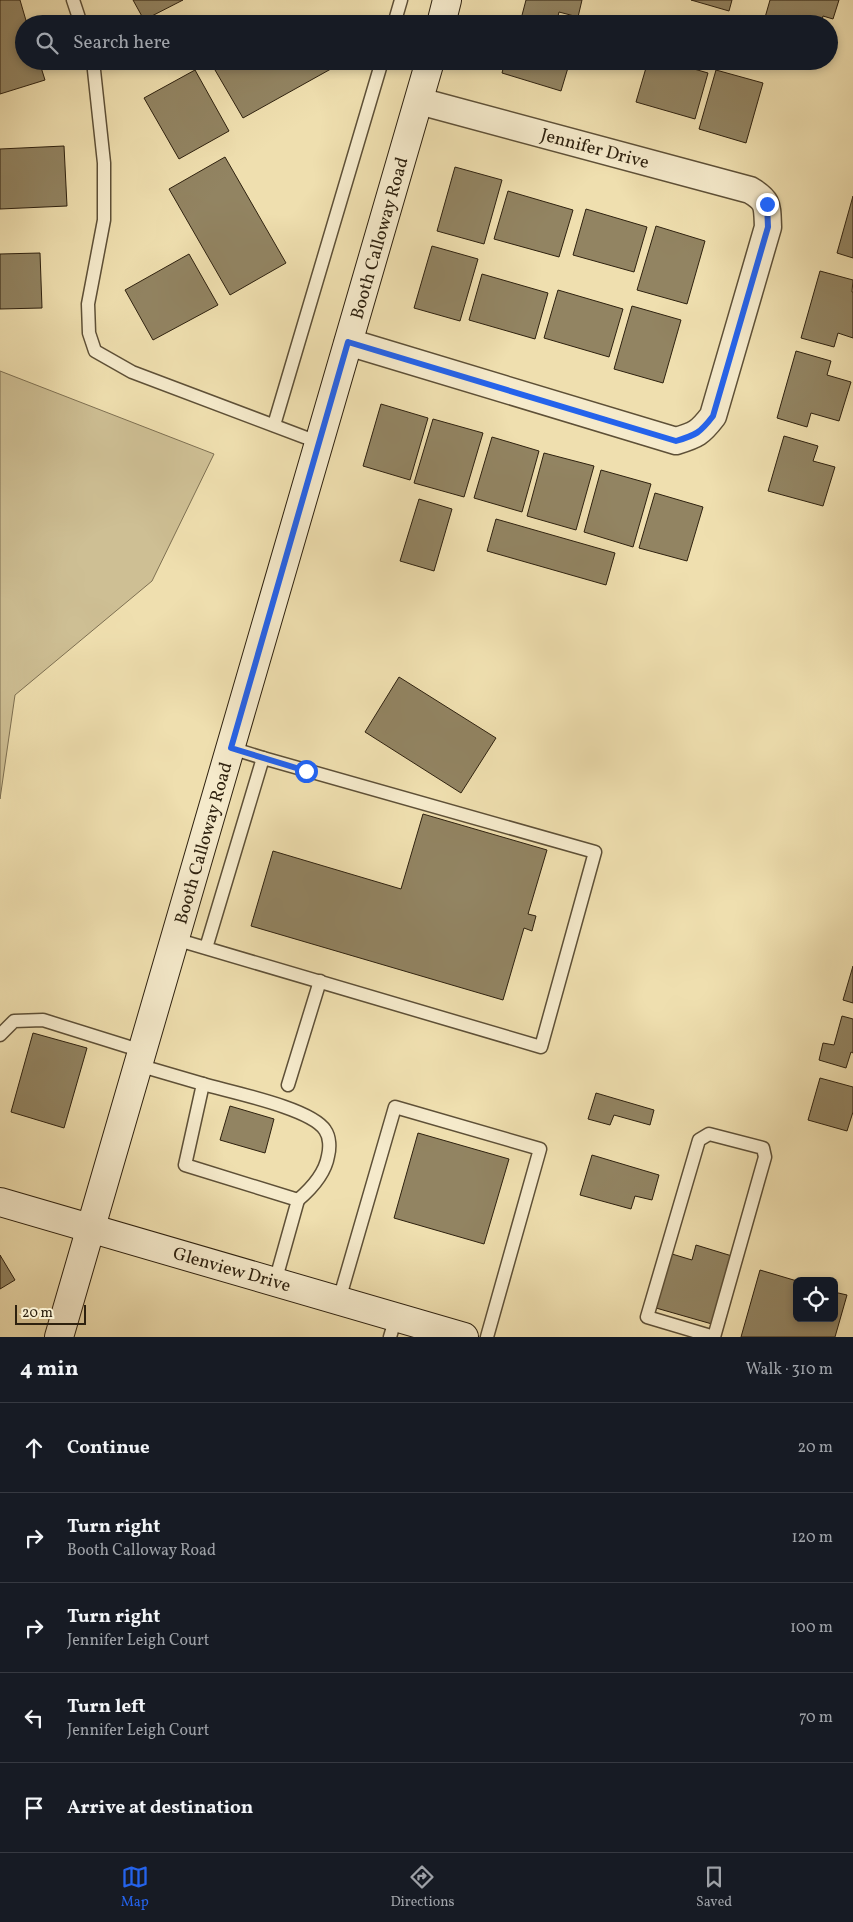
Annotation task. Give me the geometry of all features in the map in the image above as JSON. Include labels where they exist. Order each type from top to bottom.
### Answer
[{"type":"street","points":[[443,15],[447,0]]},
{"type":"street","name":"Booth Calloway Road","points":[[59,1337],[427,70]]},
{"type":"street","name":"Jennifer Drive","points":[[348,342],[676,441],[693,436],[703,430],[713,416],[768,227],[767,204],[763,198],[750,190],[418,101]]},
{"type":"street","name":"Glenview Drive","points":[[0,1202],[339,1300],[393,1327],[464,1337]]},
{"type":"lane","points":[[73,0],[78,15]]},
{"type":"lane","points":[[397,15],[401,0]]},
{"type":"lane","points":[[94,70],[104,163],[104,220],[88,304],[89,333],[95,351],[132,372],[320,443]]},
{"type":"lane","points":[[274,426],[379,70]]},
{"type":"lane","points":[[175,938],[541,1047],[595,852],[231,748]]},
{"type":"lane","points":[[206,948],[263,758]]},
{"type":"lane","points":[[288,1085],[320,981]]},
{"type":"lane","points":[[0,1035],[14,1021],[43,1020],[203,1084],[299,1111],[325,1129],[330,1142],[326,1168],[309,1191],[298,1200],[275,1282]]},
{"type":"lane","points":[[203,1084],[185,1165],[298,1200]]},
{"type":"lane","points":[[339,1300],[395,1107],[540,1150],[487,1337]]},
{"type":"lane","points":[[709,1134],[763,1148],[765,1157],[714,1337],[647,1317],[699,1140],[709,1134]]},
{"type":"shaded area","points":[[0,371],[214,454],[152,581],[15,695],[0,799]]},
{"type":"building","points":[[0,0],[20,0],[24,15],[15,15],[15,70],[42,70],[45,80],[0,94]]},
{"type":"building","points":[[133,0],[183,0],[154,15],[141,15]]},
{"type":"building","points":[[526,0],[582,0],[578,15],[559,12],[558,15],[522,15]]},
{"type":"building","points":[[691,0],[732,0],[729,11]]},
{"type":"building","points":[[770,0],[839,0],[834,15],[766,15]]},
{"type":"building","points":[[195,70],[229,131],[179,159],[144,98]]},
{"type":"building","points":[[215,70],[329,70],[243,118]]},
{"type":"building","points":[[503,70],[567,70],[561,91],[502,73]]},
{"type":"building","points":[[645,70],[698,70],[708,73],[695,119],[636,102]]},
{"type":"building","points":[[716,70],[763,83],[746,143],[699,129]]},
{"type":"building","points":[[64,146],[67,206],[0,209],[0,149]]},
{"type":"building","points":[[225,157],[286,263],[230,295],[169,189]]},
{"type":"building","points":[[455,167],[502,180],[484,244],[437,231]]},
{"type":"building","points":[[508,191],[573,210],[559,257],[494,239]]},
{"type":"building","points":[[853,196],[853,258],[837,253]]},
{"type":"building","points":[[586,209],[647,227],[634,272],[573,255]]},
{"type":"building","points":[[656,226],[705,241],[687,304],[637,290]]},
{"type":"building","points":[[432,246],[478,259],[460,321],[414,308]]},
{"type":"building","points":[[40,253],[42,308],[0,309],[0,254]]},
{"type":"building","points":[[189,254],[218,305],[153,340],[125,290]]},
{"type":"building","points":[[820,271],[853,280],[853,338],[838,333],[834,347],[801,338]]},
{"type":"building","points":[[482,274],[548,293],[535,339],[469,320]]},
{"type":"building","points":[[558,290],[623,309],[609,357],[544,338]]},
{"type":"building","points":[[632,306],[681,320],[663,383],[614,369]]},
{"type":"building","points":[[796,351],[831,361],[827,375],[851,382],[839,421],[811,413],[807,427],[777,418]]},
{"type":"building","points":[[381,404],[428,418],[410,480],[363,466]]},
{"type":"building","points":[[433,419],[483,433],[464,497],[414,483]]},
{"type":"building","points":[[784,436],[818,446],[813,461],[835,467],[823,506],[768,491]]},
{"type":"building","points":[[492,437],[539,451],[522,512],[474,498]]},
{"type":"building","points":[[544,453],[594,466],[576,530],[527,516]]},
{"type":"building","points":[[601,470],[651,484],[633,547],[584,532]]},
{"type":"building","points":[[655,493],[703,507],[687,561],[639,548]]},
{"type":"building","points":[[419,499],[452,509],[434,571],[400,561]]},
{"type":"building","points":[[496,519],[615,553],[606,585],[487,551]]},
{"type":"building","points":[[399,677],[496,738],[461,793],[365,732]]},
{"type":"building","points":[[423,814],[547,850],[528,914],[536,916],[532,931],[524,928],[503,1000],[251,926],[273,851],[401,889]]},
{"type":"building","points":[[853,966],[853,1003],[843,1000]]},
{"type":"building","points":[[842,1016],[853,1019],[853,1053],[851,1052],[846,1068],[819,1060],[823,1043],[834,1045]]},
{"type":"building","points":[[33,1033],[87,1048],[64,1128],[11,1112]]},
{"type":"building","points":[[820,1078],[853,1087],[853,1112],[847,1131],[808,1120]]},
{"type":"building","points":[[596,1093],[654,1110],[650,1125],[614,1115],[610,1125],[588,1119]]},
{"type":"building","points":[[230,1106],[274,1119],[265,1153],[220,1140]]},
{"type":"building","points":[[418,1133],[509,1159],[484,1244],[394,1218]]},
{"type":"building","points":[[592,1155],[659,1175],[652,1200],[635,1196],[631,1209],[580,1195]]},
{"type":"building","points":[[696,1245],[732,1256],[712,1324],[656,1308],[672,1254],[692,1260]]},
{"type":"building","points":[[0,1255],[15,1280],[0,1289]]},
{"type":"building","points":[[760,1270],[793,1280],[793,1322],[838,1322],[838,1293],[847,1295],[835,1337],[741,1337]]},
{"type":"route","points":[[306,771],[231,748],[348,342],[676,441],[693,436],[703,430],[713,416],[768,227],[767,204]]}]
